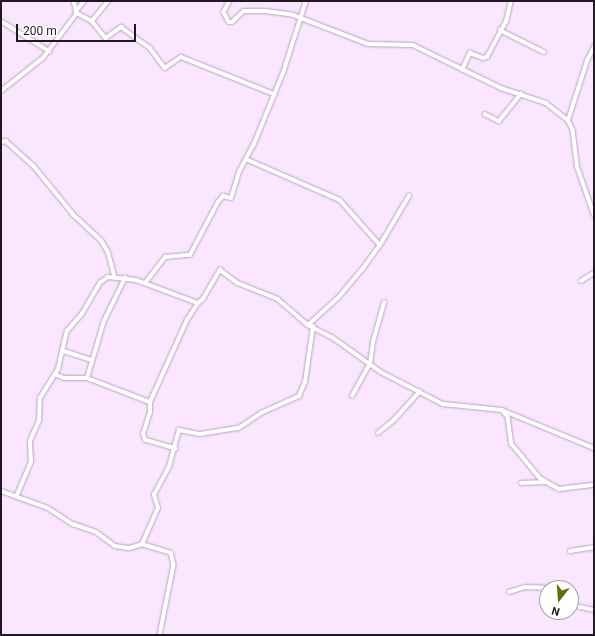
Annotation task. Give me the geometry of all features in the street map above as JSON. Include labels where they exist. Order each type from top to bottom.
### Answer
[{"type":"street","points":[[74,1],[76,12]]},
{"type":"street","points":[[1,91],[49,51],[84,1]]},
{"type":"street","points":[[92,21],[108,1]]},
{"type":"street","points":[[230,1],[224,15],[231,23],[244,12],[266,11],[300,18],[368,44],[413,45],[462,70],[546,103],[568,120],[576,139],[578,168],[594,214]]},
{"type":"street","points":[[145,283],[165,257],[190,255],[218,202],[223,196],[231,198],[274,94],[306,1]]},
{"type":"street","points":[[462,70],[470,53],[487,57],[500,30],[506,22],[511,1]]},
{"type":"street","points":[[76,12],[92,21],[106,38],[110,37],[118,28],[124,28],[150,48],[165,68],[181,57],[274,94]]},
{"type":"street","points":[[1,21],[49,51]]},
{"type":"street","points":[[500,30],[544,52]]},
{"type":"street","points":[[568,120],[587,61],[594,47]]},
{"type":"street","points":[[485,114],[499,121],[521,94]]},
{"type":"street","points":[[1,142],[6,141],[34,166],[74,215],[101,240],[108,252],[115,277]]},
{"type":"street","points":[[246,159],[340,200],[380,245]]},
{"type":"street","points":[[308,325],[338,298],[380,245],[409,196]]},
{"type":"street","points":[[176,449],[159,445],[143,437],[150,413],[150,402],[188,320],[198,303],[204,299],[220,270],[238,283],[278,299],[308,325],[418,392],[451,406],[502,410],[594,448]]},
{"type":"street","points":[[582,281],[594,273]]},
{"type":"street","points":[[17,495],[31,462],[30,441],[39,421],[40,398],[55,374],[64,351],[67,330],[82,314],[104,278],[125,278],[145,283],[198,303]]},
{"type":"street","points":[[87,378],[104,321],[125,278]]},
{"type":"street","points":[[352,396],[370,364],[373,342],[384,303]]},
{"type":"street","points":[[142,544],[158,508],[154,495],[176,449],[180,429],[200,434],[239,428],[262,413],[299,396],[304,382],[313,327]]},
{"type":"street","points":[[64,351],[92,360]]},
{"type":"street","points":[[55,374],[64,378],[87,378],[150,402]]},
{"type":"street","points":[[378,433],[394,420],[418,392]]},
{"type":"street","points":[[502,410],[508,417],[512,444],[546,482]]},
{"type":"street","points":[[520,483],[546,482],[565,490],[594,485]]},
{"type":"street","points":[[1,491],[17,495],[48,508],[74,524],[96,532],[116,546],[130,548],[142,544],[167,551],[174,560],[160,635]]},
{"type":"street","points":[[570,551],[582,547],[594,547]]},
{"type":"street","points":[[509,592],[525,587],[539,588]]},
{"type":"street","points":[[579,607],[594,610]]}]
